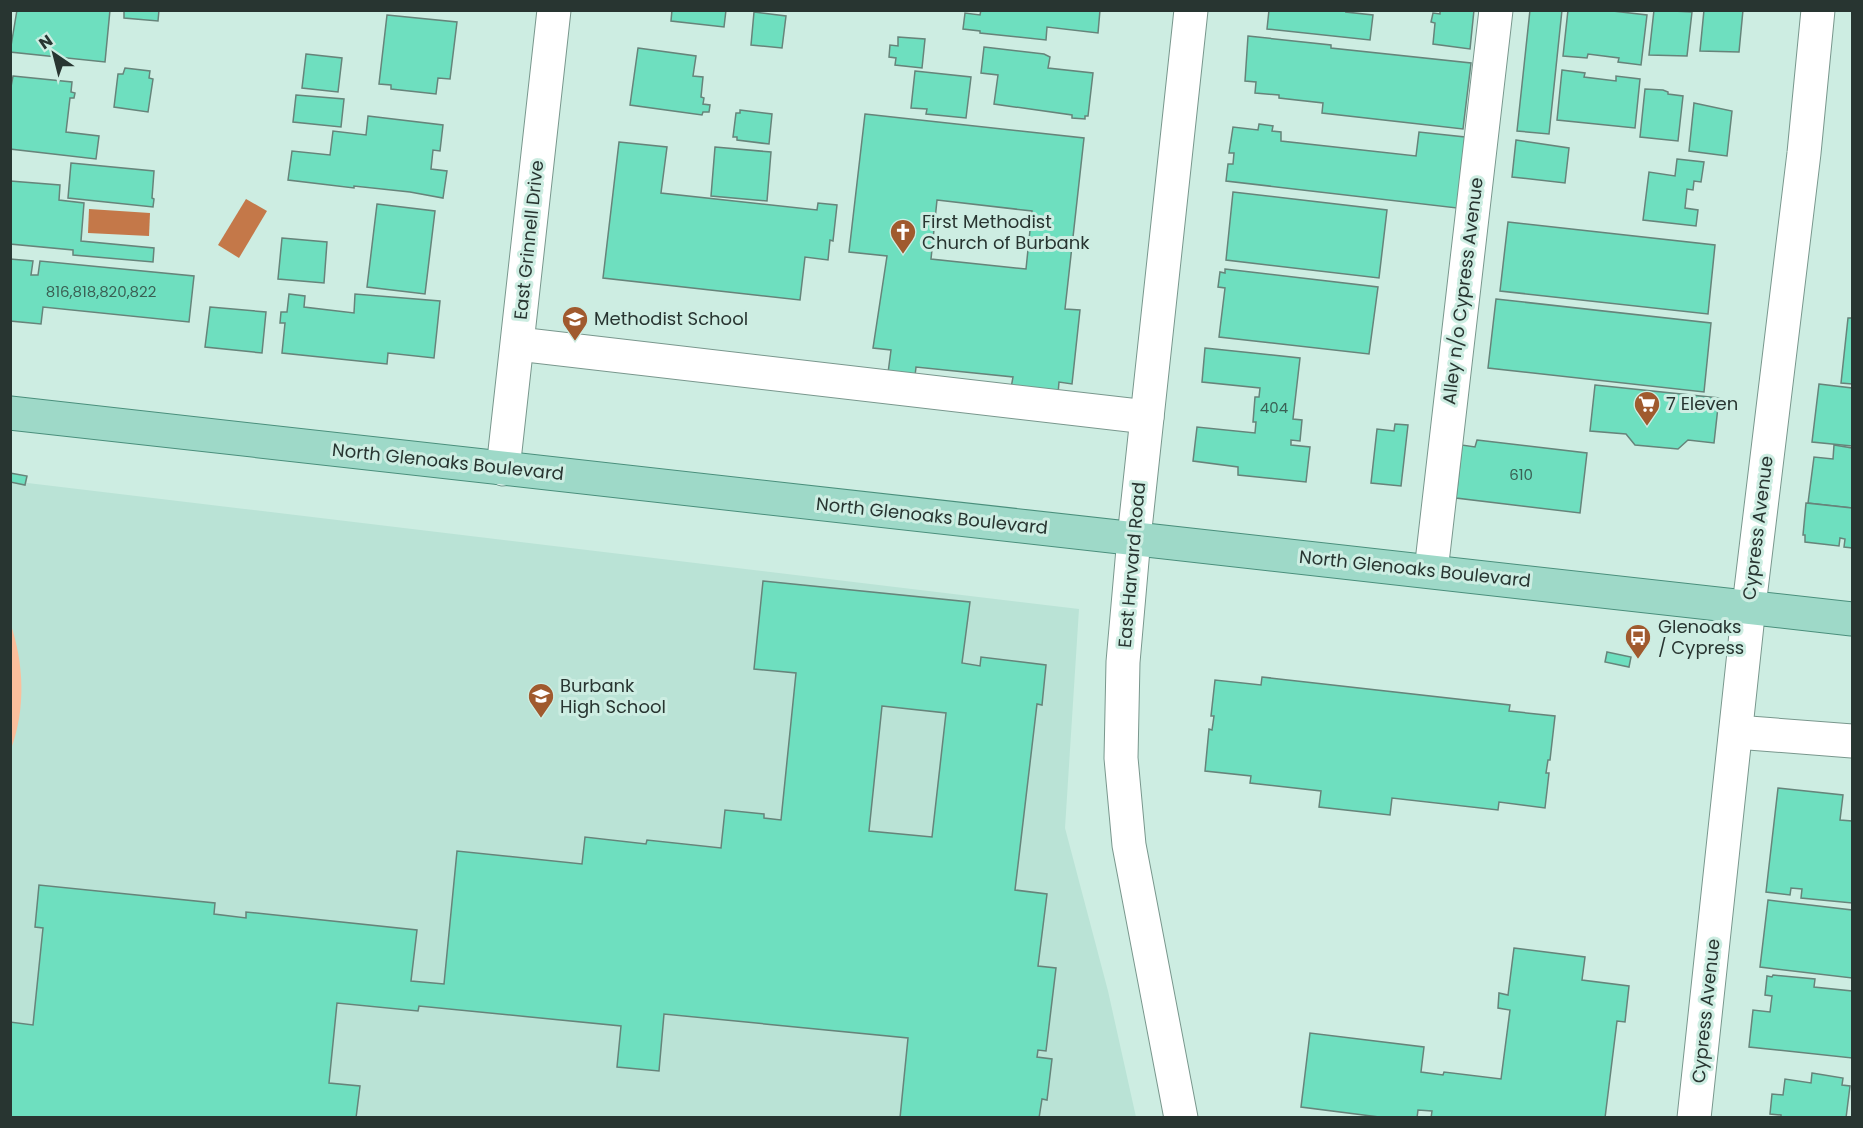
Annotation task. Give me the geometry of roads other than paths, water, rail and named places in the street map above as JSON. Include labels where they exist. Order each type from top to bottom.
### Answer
[{"type":"main road","name":"North Glenoaks Boulevard","points":[[10,413],[1852,619]]},
{"type":"street","name":"East Grinnell Drive","points":[[503,468],[554,10]]},
{"type":"street","name":"East Harvard Road","points":[[1181,1118],[1129,845],[1121,758],[1123,662],[1134,538],[1191,10]]},
{"type":"street","name":"Alley n/o Cypress Avenue","points":[[1431,571],[1496,10]]},
{"type":"street","name":"Cypress Avenue","points":[[1694,1118],[1749,606],[1803,165],[1818,10]]},
{"type":"street","points":[[518,344],[1147,417]]},
{"type":"street","points":[[1736,732],[1852,741]]},
{"type":"place","name":"First Methodist Church of Burbank","points":[[903,255]]},
{"type":"place","name":"Methodist School","points":[[575,342]]},
{"type":"place","name":"7 Eleven","points":[[1647,427]]},
{"type":"place","name":"Glenoaks / Cypress","points":[[1638,660]]},
{"type":"place","name":"Burbank High School","points":[[541,719]]}]
